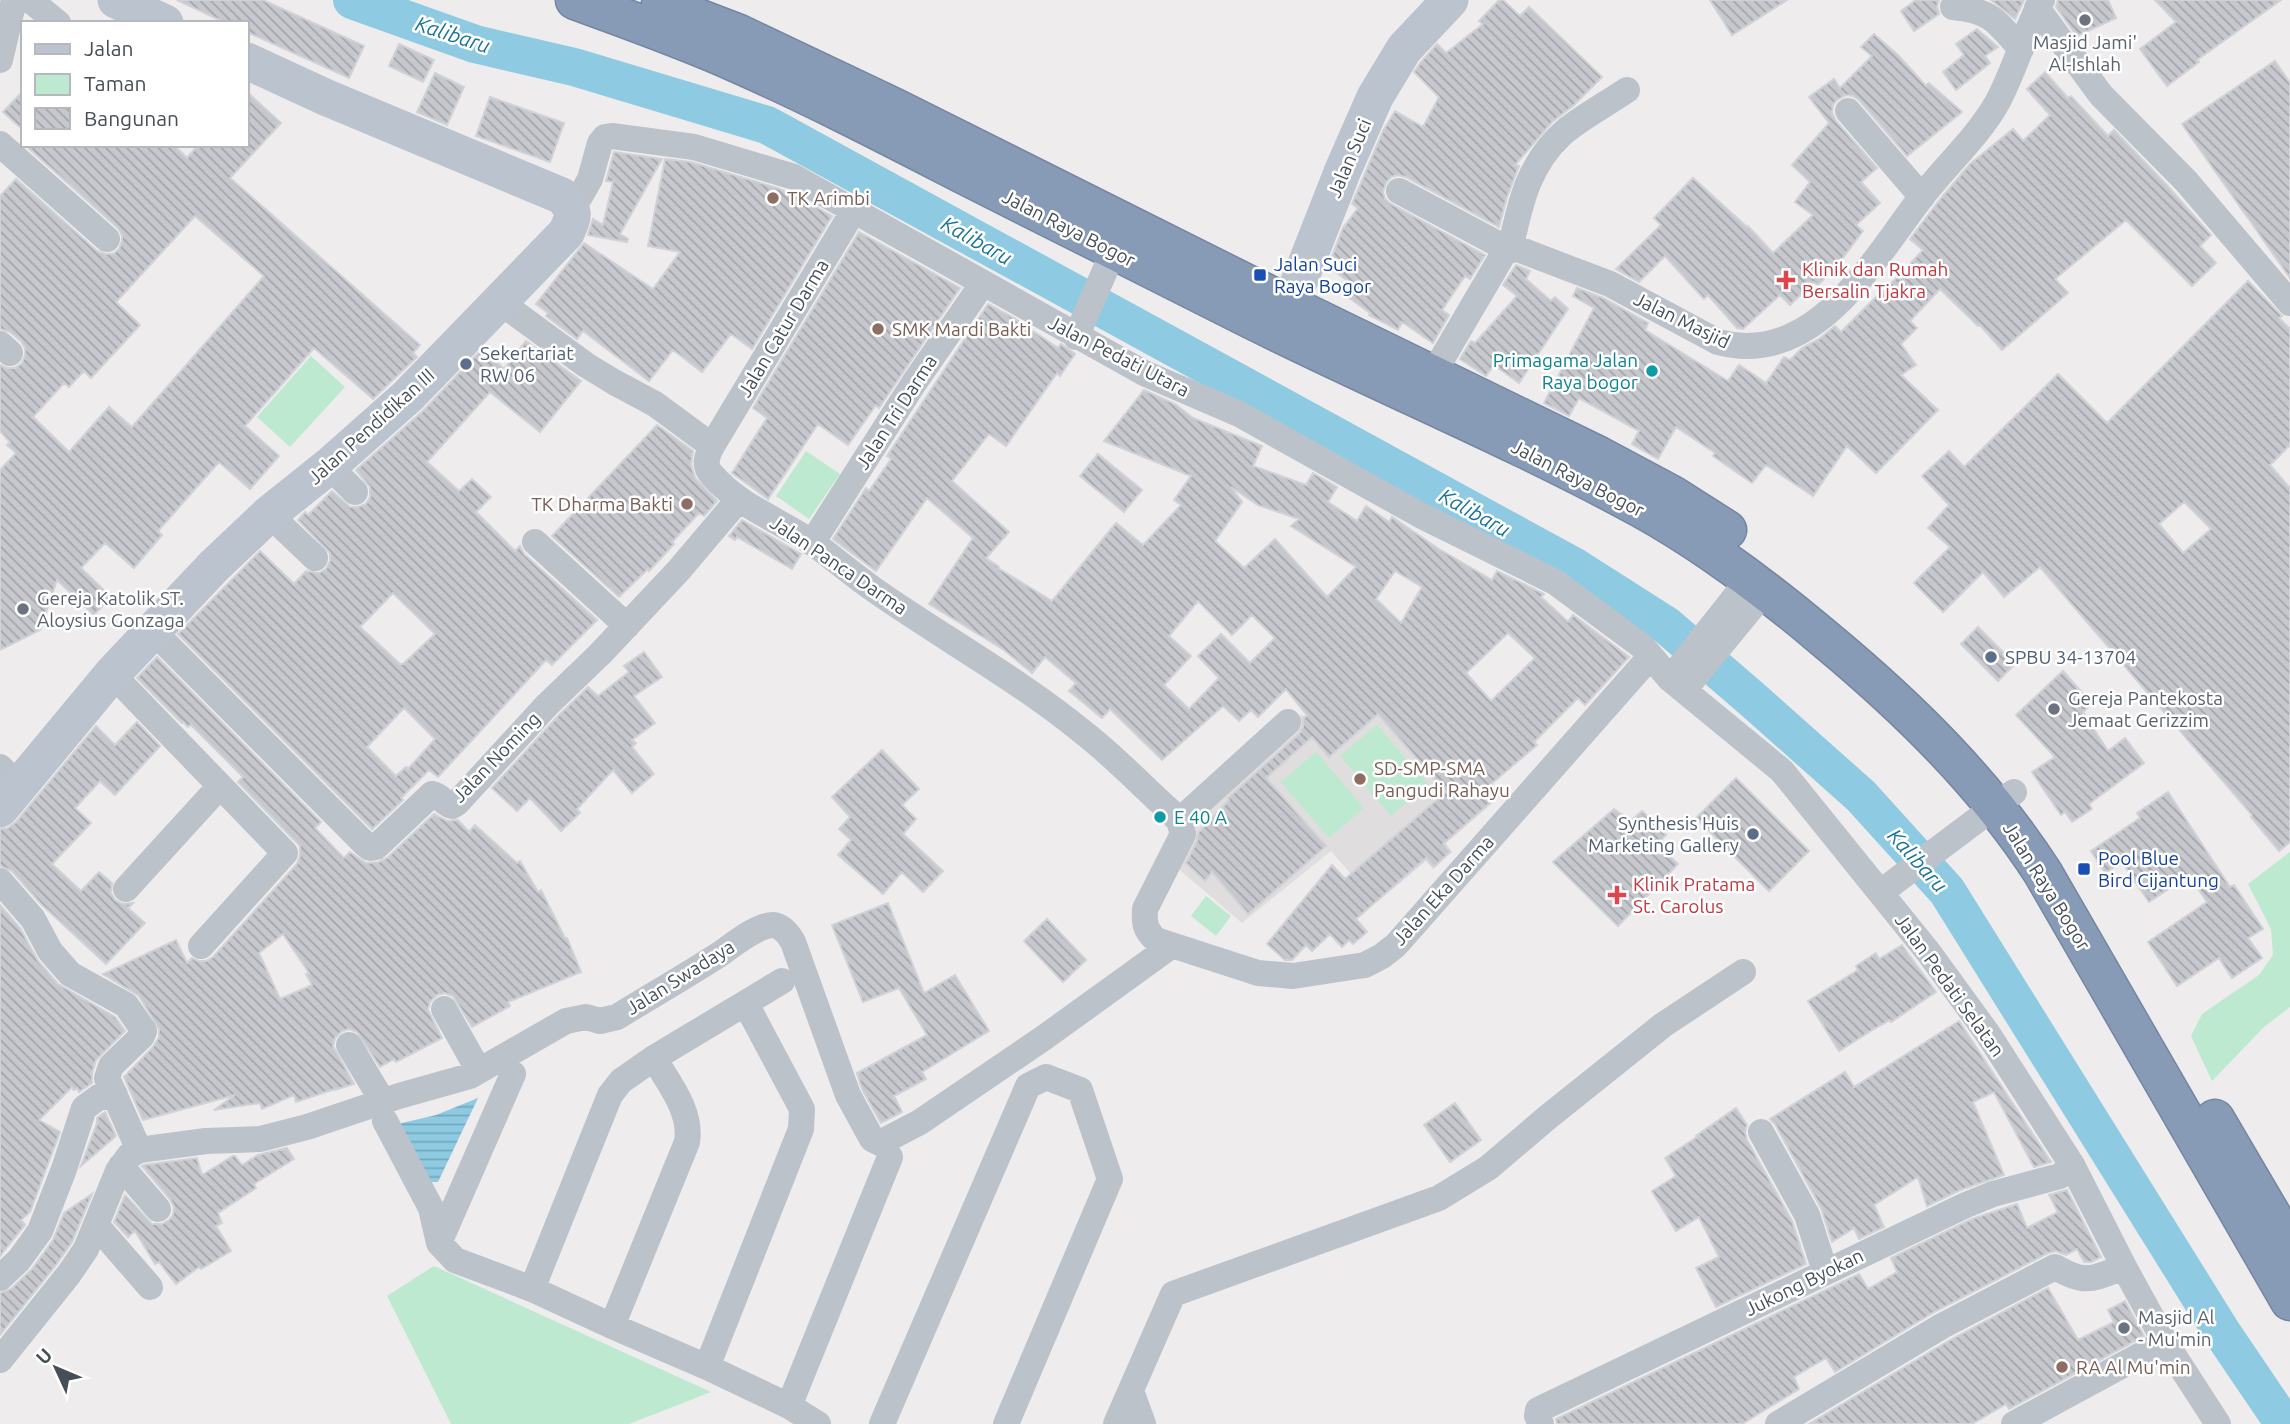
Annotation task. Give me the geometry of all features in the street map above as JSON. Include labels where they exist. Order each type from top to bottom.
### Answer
[{"type":"highway","name":"Jalan Raya Bogor","points":[[575,0],[736,62],[1114,250],[1284,320],[1433,374],[1661,488],[1752,547],[1808,590],[1901,669],[1968,739],[2024,844],[2290,1301]]},
{"type":"highway","name":"Jalan Raya Bogor","points":[[657,1],[739,34],[895,108],[1284,320],[1670,525],[1748,596],[1883,689],[1952,758],[2047,832],[2290,1247]]},
{"type":"street","points":[[0,60],[14,0]]},
{"type":"street","points":[[30,0],[56,21]]},
{"type":"street","points":[[116,0],[161,21]]},
{"type":"street","name":"Jalan Suci","points":[[1284,320],[1351,172],[1361,125],[1404,49],[1450,0]]},
{"type":"street","points":[[2040,4],[2101,95],[2186,181],[2290,303]]},
{"type":"street","name":"Jalan Masjid","points":[[1507,252],[1518,249],[1610,284],[1717,342],[1737,347],[1784,341],[1819,319],[1862,278],[1922,197],[1960,153],[1997,104],[2040,4]]},
{"type":"street","points":[[1953,7],[1976,9],[1988,15],[2021,49]]},
{"type":"street","points":[[248,61],[325,97],[562,196],[572,206]]},
{"type":"street","points":[[1433,374],[1507,252],[1522,194],[1534,168],[1563,133],[1626,90]]},
{"type":"street","points":[[1848,111],[1922,197]]},
{"type":"street","name":"Jalan Pedati Utara","points":[[572,206],[582,195],[590,179],[600,143],[605,137],[612,136],[717,152],[794,177],[1076,337],[1144,373],[1239,414],[1420,515],[1555,582],[1643,647],[1650,656],[1684,675]]},
{"type":"street","points":[[0,144],[107,239]]},
{"type":"street","points":[[1399,191],[1496,243],[1507,252]]},
{"type":"street","name":"Jalan Pendidikan III","points":[[6,787],[214,566],[270,514],[329,467],[408,396],[500,302],[566,233],[573,218],[572,206]]},
{"type":"street","name":"Jalan Catur Darma","points":[[712,446],[854,210]]},
{"type":"street","points":[[1076,337],[1114,250]]},
{"type":"street","name":"Jalan Tri Darma","points":[[812,543],[914,383],[983,283]]},
{"type":"street","points":[[500,302],[586,365],[655,404],[712,446]]},
{"type":"street","name":"Jalan Panca Darma","points":[[712,446],[707,455],[710,474],[739,499],[812,543],[872,588],[995,669],[1082,731],[1179,830]]},
{"type":"street","points":[[329,467],[355,492]]},
{"type":"street","name":"Jalan Noming","points":[[152,630],[370,848],[376,847],[432,794],[436,794],[447,805],[457,803],[547,705],[679,570],[739,499]]},
{"type":"street","points":[[270,514],[315,558]]},
{"type":"street","points":[[536,542],[627,626]]},
{"type":"street","points":[[1684,675],[1748,596]]},
{"type":"street","name":"Jalan Eka Darma","points":[[1179,830],[1145,909],[1144,923],[1156,940],[1258,973],[1293,976],[1365,965],[1396,945],[1650,656]]},
{"type":"street","points":[[111,674],[285,853],[201,946]]},
{"type":"street","name":"Jalan Pedati Selatan","points":[[1684,675],[1782,771],[1884,878],[2072,1165],[2165,1342],[2218,1424]]},
{"type":"street","points":[[1179,830],[1288,722]]},
{"type":"street","points":[[126,889],[220,786]]},
{"type":"street","points":[[1884,878],[1998,792]]},
{"type":"street","points":[[0,881],[33,919],[50,951],[70,974],[126,1005],[144,1031],[108,1069],[107,1078],[115,1095],[130,1158],[158,1209]]},
{"type":"street","name":"Jalan Swadaya","points":[[130,1158],[205,1141],[260,1139],[384,1111],[470,1076],[566,1021],[586,1017],[600,1021],[617,1017],[740,940],[774,925],[788,933],[793,942],[848,1095],[872,1139],[880,1143],[920,1122],[1045,1037],[1171,946]]},
{"type":"street","points":[[1116,1424],[1173,1294],[1439,1198],[1488,1168],[1548,1116],[1663,1025],[1743,972]]},
{"type":"street","points":[[532,1289],[610,1095],[621,1081],[654,1058],[782,981]]},
{"type":"street","points":[[707,1367],[801,1129],[802,1109],[746,1004]]},
{"type":"street","points":[[444,1009],[479,1071]]},
{"type":"street","points":[[349,1045],[430,1208],[439,1243],[455,1260],[532,1289],[707,1367],[789,1406],[818,1424]]},
{"type":"street","points":[[612,1326],[687,1142],[689,1128],[686,1114],[654,1058]]},
{"type":"street","points":[[439,1243],[513,1074]]},
{"type":"street","points":[[882,1424],[1028,1086],[1046,1077],[1080,1090],[1110,1179],[1006,1424]]},
{"type":"street","points":[[0,1278],[19,1260],[40,1231],[84,1108],[99,1097],[115,1095]]},
{"type":"street","points":[[1761,1132],[1807,1215],[1825,1271]]},
{"type":"street","points":[[789,1406],[890,1157]]},
{"type":"street","points":[[0,1360],[86,1249],[102,1209],[130,1158]]},
{"type":"street","name":"Jukong Byokan","points":[[1540,1417],[1825,1271],[1993,1194],[2060,1176],[2072,1165]]},
{"type":"street","points":[[97,1226],[150,1287]]},
{"type":"street","points":[[1778,1424],[1941,1326],[2055,1268],[2075,1279],[2094,1278],[2124,1267]]},
{"type":"street","points":[[2014,1424],[2165,1342]]},
{"type":"street","points":[[1131,1391],[1143,1424]]},
{"type":"shaded area","name":"SD-SMP-SMA Pangudi Rahayu","points":[[1360,630],[1502,795],[1446,843],[1452,852],[1433,869],[1426,861],[1376,903],[1331,851],[1242,923],[1175,866],[1183,840],[1215,795],[1302,714],[1309,723]]},
{"type":"green space","points":[[311,356],[345,387],[290,447],[257,417]]},
{"type":"green space","points":[[806,451],[840,474],[809,519],[776,496]]},
{"type":"green space","points":[[1377,725],[1428,784],[1391,816],[1340,756]]},
{"type":"green space","points":[[1316,752],[1364,808],[1329,838],[1281,782]]},
{"type":"green space","points":[[2290,852],[2290,1007],[2264,1027],[2212,1081],[2191,1036],[2202,1014],[2259,975],[2273,955],[2271,929],[2248,884]]},
{"type":"green space","points":[[1206,896],[1231,916],[1216,936],[1191,916]]},
{"type":"green space","points":[[434,1266],[711,1392],[629,1424],[451,1424],[387,1296]]},
{"type":"water","points":[[478,1098],[438,1182],[423,1182],[398,1124],[436,1115]]},
{"type":"building","points":[[177,0],[263,0],[364,46],[349,78],[248,32],[248,21],[222,21]]},
{"type":"building","points":[[1499,0],[1503,0],[1520,16],[1529,7],[1602,77],[1552,122],[1515,165],[1519,166],[1499,227],[1406,177],[1391,177],[1386,183],[1383,192],[1385,199],[1391,204],[1485,255],[1470,279],[1465,276],[1442,310],[1449,315],[1433,343],[1402,322],[1398,330],[1369,315],[1370,313],[1348,297],[1355,286],[1328,267],[1343,228],[1358,208],[1352,204],[1383,131],[1395,111],[1423,127],[1439,97],[1414,72],[1437,44],[1446,53],[1483,24],[1479,21]]},
{"type":"building","points":[[1710,0],[1787,0],[1732,35]]},
{"type":"building","points":[[1916,0],[1939,0],[1939,14],[1914,31],[1901,11]]},
{"type":"building","points":[[1991,0],[2024,0],[2015,19]]},
{"type":"building","name":"Masjid Jami' Al-Ishlah","points":[[2058,0],[2108,0],[2116,18],[2077,36],[2056,7]]},
{"type":"building","points":[[2155,0],[2281,0],[2197,60],[2199,62],[2167,86],[2140,49],[2176,22]]},
{"type":"building","points":[[1977,29],[1998,47],[1985,56],[1990,63],[1956,90],[1943,72],[1964,55],[1956,44]]},
{"type":"building","points":[[1874,34],[1898,55],[1926,86],[1929,83],[1962,112],[1907,156],[1859,100],[1846,95],[1837,100],[1832,113],[1836,121],[1877,168],[1861,182],[1880,203],[1856,225],[1863,231],[1836,267],[1818,285],[1814,282],[1790,305],[1780,295],[1743,329],[1737,328],[1708,295],[1704,299],[1665,256],[1639,282],[1616,269],[1661,225],[1654,218],[1693,178],[1748,226],[1773,253],[1813,215],[1795,202],[1810,182],[1792,165],[1829,123],[1809,97],[1834,79],[1840,88],[1872,56],[1861,47]]},
{"type":"building","points":[[399,44],[434,60],[423,82],[389,66]]},
{"type":"building","points":[[2275,61],[2290,83],[2290,278],[2182,124]]},
{"type":"building","points":[[2045,72],[2108,136],[2114,130],[2211,235],[2200,246],[2216,263],[2192,286],[2126,220],[2055,279],[2068,293],[2002,350],[1980,325],[1940,289],[1910,321],[1917,328],[1901,344],[1916,365],[1901,375],[1938,410],[1876,473],[1847,446],[1813,496],[1766,465],[1752,483],[1713,456],[1715,453],[1676,427],[1658,459],[1632,444],[1639,431],[1579,398],[1569,416],[1544,403],[1594,308],[1573,296],[1577,288],[1603,298],[1648,323],[1645,330],[1728,381],[1739,365],[1766,383],[1784,357],[1790,360],[1802,348],[1835,326],[1841,332],[1923,250],[1910,239],[1970,164],[2013,129],[2023,141],[2050,115],[2027,89]]},
{"type":"building","points":[[435,73],[464,87],[447,125],[417,112]]},
{"type":"building","points":[[21,93],[21,128],[3,112]]},
{"type":"building","points":[[248,93],[281,123],[230,178],[420,345],[413,353],[417,357],[373,399],[314,348],[245,426],[279,456],[250,489],[219,462],[158,531],[162,535],[134,568],[105,543],[81,568],[111,597],[94,615],[57,580],[40,630],[0,650],[0,470],[16,453],[7,445],[10,442],[0,431],[0,365],[15,368],[22,363],[25,348],[10,332],[0,329],[0,196],[16,179],[97,251],[113,254],[122,241],[118,228],[27,147],[176,147],[187,158],[196,147],[248,147]],"holes":[[[195,216],[264,276],[132,427],[109,407],[69,452],[33,417],[64,383],[69,387],[84,371],[91,378],[140,325],[116,302]]]},
{"type":"building","points":[[490,97],[564,123],[550,162],[476,136]]},
{"type":"building","points":[[614,152],[662,159],[620,234],[628,239],[627,242],[588,235],[593,219],[603,225],[613,182],[606,181]]},
{"type":"building","points":[[665,159],[691,162],[777,188],[832,216],[752,349],[731,334],[702,372],[673,350],[649,381],[583,331],[577,339],[546,316],[548,313],[536,304],[584,243],[653,289],[680,252],[648,246]]},
{"type":"building","points":[[859,232],[960,288],[879,408],[876,405],[848,445],[818,424],[768,499],[732,473],[767,418],[753,408]]},
{"type":"building","points":[[1516,265],[1530,271],[1526,279],[1551,301],[1555,297],[1568,309],[1519,383],[1494,365],[1486,376],[1460,359],[1471,341],[1475,343],[1517,296],[1503,285]]},
{"type":"building","points":[[2248,281],[2282,316],[2279,318],[2290,329],[2290,445],[2270,465],[2290,488],[2290,842],[2279,851],[2252,815],[2040,567],[2004,597],[1983,572],[1943,612],[1914,583],[1950,547],[1928,528],[1949,505],[1922,476],[1949,451],[1964,467],[2058,374],[2107,423]],"holes":[[[2184,502],[2211,529],[2183,553],[2159,524]]]},
{"type":"building","points":[[988,304],[1058,348],[1061,344],[1075,354],[1060,376],[1057,373],[1006,446],[989,434],[952,481],[1009,532],[986,558],[1052,601],[1116,523],[1143,545],[1181,505],[1174,500],[1191,476],[1104,441],[1144,390],[1175,404],[1193,418],[1262,446],[1253,466],[1306,485],[1313,473],[1337,487],[1328,502],[1357,521],[1366,506],[1389,522],[1392,517],[1492,580],[1497,571],[1544,594],[1541,597],[1568,622],[1573,615],[1629,657],[1585,705],[1578,698],[1534,742],[1537,745],[1491,784],[1500,794],[1443,844],[1450,852],[1434,867],[1426,858],[1356,919],[1367,932],[1353,944],[1349,940],[1342,947],[1330,934],[1312,951],[1306,945],[1292,960],[1285,960],[1267,944],[1332,865],[1345,879],[1446,792],[1378,714],[1329,757],[1312,737],[1266,778],[1326,846],[1248,914],[1212,872],[1205,881],[1186,863],[1198,833],[1228,798],[1299,734],[1303,719],[1307,715],[1286,689],[1258,717],[1251,710],[1239,721],[1223,706],[1162,760],[1110,709],[1102,718],[1069,691],[1076,683],[1045,657],[1032,673],[1004,650],[929,604],[973,538],[927,498],[876,571],[833,539],[866,488],[869,491],[891,459],[887,456]],"holes":[[[1231,487],[1258,505],[1299,519],[1291,526],[1356,567],[1327,597],[1275,539],[1244,568],[1215,541],[1242,502]],[[1395,571],[1422,587],[1401,623],[1376,599]],[[1198,601],[1232,635],[1252,615],[1275,638],[1250,663],[1221,634],[1198,656],[1219,678],[1189,709],[1164,685],[1191,656],[1169,636]],[[1508,633],[1535,658],[1491,701],[1466,673]]]},
{"type":"building","points":[[526,341],[581,381],[540,432],[490,392],[427,462],[459,491],[472,479],[491,497],[476,512],[515,551],[520,546],[524,554],[597,620],[552,665],[546,660],[438,777],[429,770],[401,798],[403,800],[372,829],[178,634],[260,551],[294,584],[306,571],[319,573],[326,569],[330,553],[298,520],[305,512],[308,515],[332,491],[350,507],[366,504],[370,497],[370,487],[356,470],[423,411],[483,348],[504,369]],"holes":[[[393,593],[435,634],[403,664],[360,627]],[[404,708],[435,739],[408,769],[406,767],[396,776],[367,747]]]},
{"type":"building","points":[[657,425],[693,451],[691,464],[695,478],[717,501],[704,516],[699,513],[649,571],[648,569],[619,597],[552,536]]},
{"type":"building","points":[[1098,454],[1142,490],[1124,512],[1080,476]]},
{"type":"building","points":[[742,520],[801,554],[792,569],[737,537],[735,540],[729,536]]},
{"type":"building","points":[[1978,627],[2015,664],[1998,681],[1961,644]]},
{"type":"building","points":[[644,652],[662,677],[634,696],[655,723],[632,740],[636,743],[632,747],[654,774],[632,793],[613,770],[577,809],[580,813],[561,831],[530,798],[517,811],[492,788],[588,687],[598,696],[629,672],[624,666]]},
{"type":"building","points":[[157,657],[321,822],[315,828],[344,858],[350,852],[366,863],[379,862],[387,858],[434,814],[447,821],[458,820],[469,832],[475,825],[517,863],[520,861],[538,892],[541,890],[567,938],[581,972],[508,1002],[510,1006],[472,1027],[453,996],[445,993],[437,995],[430,1002],[428,1010],[442,1038],[396,1062],[394,1059],[380,1067],[357,1032],[349,1029],[342,1031],[335,1038],[333,1046],[354,1084],[296,1102],[294,1095],[262,1109],[260,1103],[214,1110],[235,1095],[143,1120],[124,1077],[153,1047],[159,1037],[159,1029],[139,996],[103,974],[176,940],[187,963],[192,958],[206,961],[213,957],[297,864],[300,846],[238,782],[243,777],[191,725],[188,727],[182,723],[137,678]],"holes":[[[283,934],[309,973],[306,974],[312,985],[280,999],[259,953]]]},
{"type":"building","points":[[2063,671],[2092,704],[2083,712],[2108,751],[2125,738],[2144,763],[2089,804],[2092,809],[2072,822],[2065,812],[2061,815],[2032,772],[2055,757],[2016,715]]},
{"type":"building","points":[[137,722],[160,746],[115,795],[100,781],[75,808],[91,823],[52,864],[81,891],[99,872],[112,883],[111,893],[115,900],[123,904],[133,903],[128,908],[145,923],[106,964],[41,904],[12,871],[0,866],[0,829],[8,828],[16,822],[96,726],[115,745]]},
{"type":"building","points":[[882,750],[919,789],[902,805],[916,819],[903,834],[943,871],[923,892],[902,872],[883,894],[838,855],[851,840],[839,829],[850,817],[832,797]]},
{"type":"building","name":"Synthesis Huis Marketing Gallery","points":[[1736,778],[1809,851],[1769,891],[1696,818]]},
{"type":"building","points":[[2168,792],[2230,887],[2234,885],[2263,929],[2248,938],[2262,958],[2232,978],[2219,958],[2177,986],[2148,942],[2207,902],[2189,875],[2149,902],[2122,862],[2105,873],[2091,851],[2140,818],[2137,813]]},
{"type":"building","name":"Klinik Pratama St. Carolus","points":[[1614,809],[1631,821],[1642,811],[1666,835],[1657,844],[1678,864],[1618,926],[1553,862]]},
{"type":"building","points":[[888,903],[924,993],[955,975],[989,1031],[922,1072],[926,1079],[894,1096],[902,1112],[881,1123],[862,1089],[857,1073],[927,1035],[899,988],[863,1002],[832,925]]},
{"type":"building","points":[[0,905],[20,928],[38,961],[58,984],[115,1017],[125,1031],[96,1060],[92,1083],[79,1092],[72,1087],[39,1120],[60,1132],[30,1212],[21,1220],[25,1225],[0,1256]]},
{"type":"building","points":[[1047,919],[1086,960],[1063,982],[1024,941]]},
{"type":"building","points":[[1902,945],[1936,992],[1891,1022],[1890,1020],[1839,1051],[1808,1001],[1858,970],[1856,966],[1876,953],[1879,959]]},
{"type":"building","points":[[1959,1021],[2051,1162],[2034,1167],[1994,1092],[1973,1102],[2004,1175],[1960,1190],[1927,1206],[1918,1177],[1874,1205],[1884,1227],[1859,1239],[1854,1228],[1832,1242],[1821,1208],[1770,1119],[1845,1072],[1854,1087]]},
{"type":"building","points":[[1455,1103],[1481,1140],[1450,1162],[1424,1125]]},
{"type":"building","points":[[1736,1108],[1747,1125],[1747,1140],[1792,1221],[1806,1264],[1716,1307],[1696,1268],[1719,1257],[1699,1217],[1676,1231],[1652,1191],[1676,1176],[1665,1158]]},
{"type":"building","points":[[105,1112],[116,1136],[81,1166],[97,1118]]},
{"type":"building","points":[[287,1148],[294,1159],[254,1184],[256,1188],[218,1213],[222,1223],[216,1226],[231,1251],[201,1269],[199,1267],[176,1284],[159,1262],[155,1264],[135,1231],[128,1237],[114,1222],[125,1195],[152,1224],[162,1224],[173,1215],[174,1207],[170,1199],[142,1166],[144,1165],[197,1158],[202,1175],[233,1156],[242,1165],[258,1155]]},
{"type":"building","points":[[2067,1190],[2101,1257],[2084,1262],[2077,1249],[2066,1255],[2056,1251],[2048,1253],[1934,1312],[1835,1372],[1826,1358],[1794,1377],[1799,1389],[1742,1424],[1557,1424],[1556,1419],[1859,1274],[1868,1289],[1897,1272],[1891,1258],[1972,1219],[2017,1204],[2027,1228],[2058,1212],[2049,1195]]},
{"type":"building","points":[[92,1194],[72,1242],[0,1335],[0,1293],[11,1289],[32,1269],[53,1240],[64,1213]]},
{"type":"building","points":[[2048,1288],[2078,1340],[2114,1322],[2108,1310],[2125,1301],[2144,1336],[2009,1409],[2006,1404],[1972,1424],[1809,1424],[1950,1340]]},
{"type":"waterway","name":"Kalibaru","points":[[352,0],[475,44],[574,67],[767,125],[1575,567],[1666,625],[1861,796],[1947,891],[2223,1334],[2284,1424]]},
{"type":"place","name":"Masjid Jami' Al-Ishlah","points":[[2085,20]]},
{"type":"place","name":"TK Arimbi","points":[[773,198]]},
{"type":"place","name":"Jalan Suci Raya Bogor","points":[[1260,275]]},
{"type":"place","name":"Klinik dan Rumah Bersalin Tjakra","points":[[1786,280]]},
{"type":"place","name":"SMK Mardi Bakti","points":[[878,329]]},
{"type":"place","name":"Sekertariat RW 06","points":[[466,364]]},
{"type":"place","name":"Primagama Jalan Raya bogor","points":[[1652,371]]},
{"type":"place","name":"TK Dharma Bakti","points":[[687,504]]},
{"type":"place","name":"Gereja Katolik ST. Aloysius Gonzaga","points":[[23,609]]},
{"type":"place","name":"SPBU 34-13704","points":[[1991,657]]},
{"type":"place","name":"Gereja Pantekosta Jemaat Gerizzim","points":[[2054,709]]},
{"type":"place","name":"SD-SMP-SMA Pangudi Rahayu","points":[[1360,779]]},
{"type":"place","name":"E 40 A","points":[[1160,817]]},
{"type":"place","name":"Synthesis Huis Marketing Gallery","points":[[1753,834]]},
{"type":"place","name":"Pool Blue Bird Cijantung","points":[[2084,869]]},
{"type":"place","name":"Klinik Pratama St. Carolus","points":[[1617,895]]},
{"type":"place","name":"Masjid Al - Mu'min","points":[[2124,1328]]},
{"type":"place","name":"RA Al Mu'min","points":[[2062,1367]]}]
